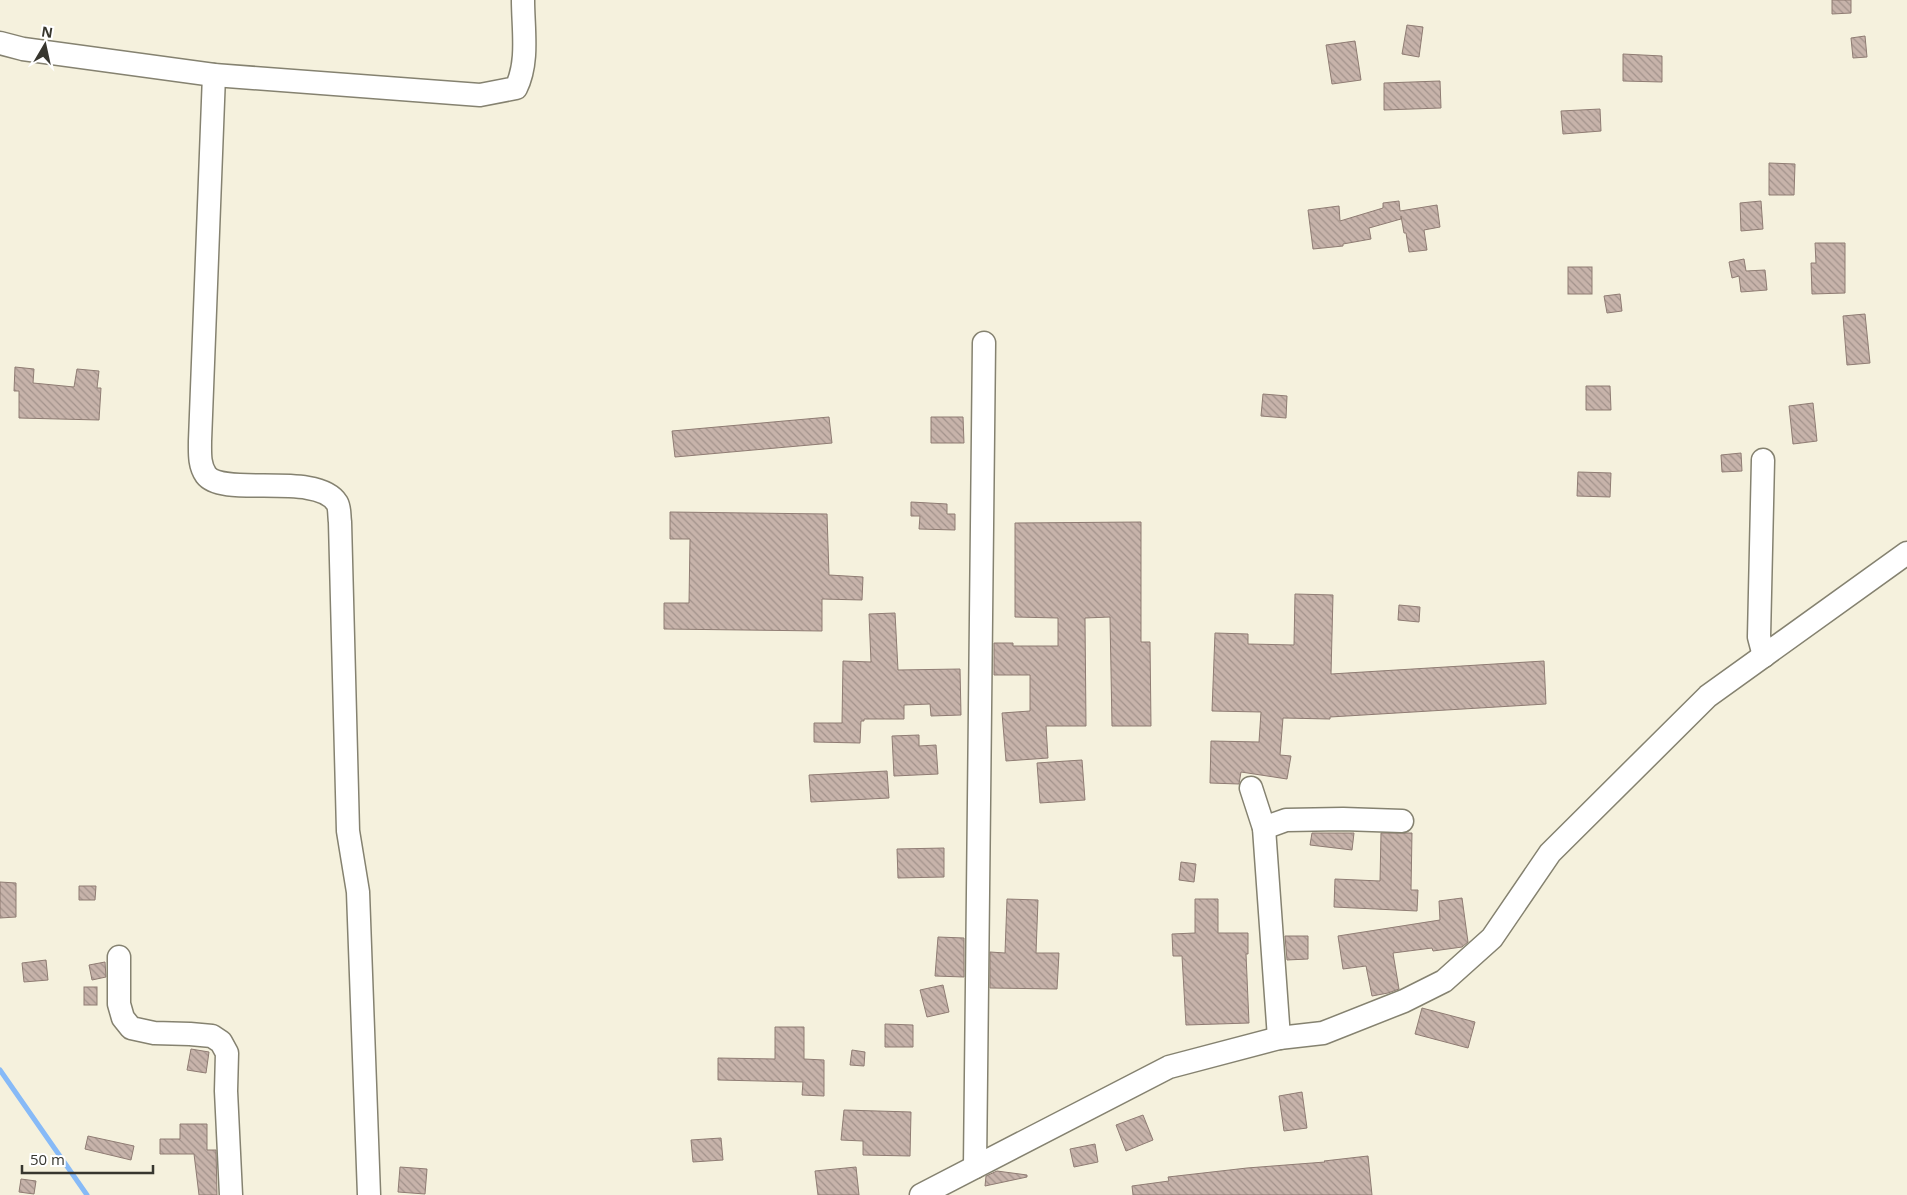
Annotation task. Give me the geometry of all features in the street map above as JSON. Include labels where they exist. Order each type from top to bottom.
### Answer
[{"type":"street","points":[[0,44],[23,49],[214,75],[480,94],[516,88],[522,75],[524,56],[523,0]]},
{"type":"street","points":[[214,75],[200,465],[207,477],[222,484],[312,488],[327,493],[338,504],[348,830],[358,892],[369,1195]]},
{"type":"street","points":[[975,1167],[984,342]]},
{"type":"street","points":[[1763,460],[1759,637],[1764,656]]},
{"type":"street","points":[[921,1195],[1169,1067],[1279,1038],[1323,1033],[1404,1001],[1444,981],[1492,938],[1550,853],[1708,696],[1907,554]]},
{"type":"street","points":[[1251,788],[1264,828],[1279,1038]]},
{"type":"street","points":[[1264,828],[1286,820],[1402,821]]},
{"type":"street","points":[[119,957],[119,1004],[123,1018],[131,1028],[154,1033],[212,1036],[221,1042],[227,1054],[226,1091],[231,1195]]},
{"type":"building","points":[[1832,0],[1851,0],[1851,13],[1832,14]]},
{"type":"building","points":[[1407,25],[1423,27],[1419,57],[1402,54]]},
{"type":"building","points":[[1865,36],[1867,57],[1853,58],[1851,38]]},
{"type":"building","points":[[1355,41],[1361,80],[1332,84],[1326,45]]},
{"type":"building","points":[[1623,54],[1662,56],[1662,82],[1623,81]]},
{"type":"building","points":[[1440,81],[1441,108],[1384,110],[1384,83]]},
{"type":"building","points":[[1600,109],[1601,131],[1563,134],[1561,111]]},
{"type":"building","points":[[1769,163],[1795,164],[1794,195],[1769,195]]},
{"type":"building","points":[[1399,201],[1400,211],[1437,205],[1440,227],[1424,230],[1427,250],[1409,252],[1401,216],[1401,219],[1369,228],[1371,239],[1343,244],[1343,246],[1313,249],[1308,210],[1339,206],[1340,221],[1383,208],[1383,203]]},
{"type":"building","points":[[1761,201],[1763,229],[1741,231],[1740,203]]},
{"type":"building","points":[[1815,243],[1845,243],[1845,293],[1812,294],[1811,263],[1816,263]]},
{"type":"building","points":[[1744,259],[1746,271],[1765,270],[1767,290],[1741,292],[1739,276],[1732,278],[1729,262]]},
{"type":"building","points":[[1568,267],[1592,267],[1592,294],[1568,294]]},
{"type":"building","points":[[1620,294],[1622,311],[1607,313],[1604,296]]},
{"type":"building","points":[[1865,314],[1870,363],[1847,365],[1843,316]]},
{"type":"building","points":[[15,367],[34,369],[33,383],[74,387],[77,369],[99,371],[97,388],[101,388],[99,420],[19,418],[19,391],[14,391]]},
{"type":"building","points":[[1586,386],[1610,386],[1611,410],[1586,410]]},
{"type":"building","points":[[1263,394],[1287,396],[1286,418],[1261,416]]},
{"type":"building","points":[[1813,403],[1817,441],[1793,444],[1789,406]]},
{"type":"building","points":[[829,417],[832,443],[675,457],[672,431]]},
{"type":"building","points":[[931,417],[963,417],[964,443],[931,443]]},
{"type":"building","points":[[1741,453],[1742,471],[1722,472],[1721,455]]},
{"type":"building","points":[[1578,472],[1611,473],[1610,497],[1577,496]]},
{"type":"building","points":[[911,502],[947,504],[947,514],[955,514],[955,530],[919,529],[920,516],[911,516]]},
{"type":"building","points":[[670,512],[827,514],[829,575],[863,577],[862,600],[822,599],[822,631],[664,629],[664,603],[689,603],[690,539],[670,539]]},
{"type":"building","points":[[1141,522],[1141,642],[1150,642],[1151,726],[1112,726],[1110,617],[1085,618],[1086,726],[1046,726],[1048,758],[1006,761],[1002,713],[1030,711],[1030,675],[994,675],[994,643],[1013,643],[1013,646],[1058,646],[1058,618],[1015,617],[1015,523]]},
{"type":"building","points":[[1295,594],[1333,595],[1331,674],[1544,661],[1546,704],[1330,717],[1330,719],[1283,718],[1280,755],[1291,756],[1287,779],[1241,772],[1239,784],[1210,783],[1211,741],[1259,742],[1261,712],[1212,711],[1215,633],[1248,634],[1248,644],[1294,645]]},
{"type":"building","points":[[1399,605],[1420,607],[1419,622],[1398,620]]},
{"type":"building","points":[[895,613],[898,670],[960,669],[961,715],[931,716],[930,704],[904,705],[904,719],[864,719],[864,721],[861,721],[860,743],[814,742],[814,723],[842,723],[843,661],[871,662],[869,614]]},
{"type":"building","points":[[919,735],[919,746],[936,745],[938,774],[894,776],[892,736]]},
{"type":"building","points":[[1082,760],[1085,800],[1040,803],[1037,763]]},
{"type":"building","points":[[887,771],[889,798],[811,802],[809,775]]},
{"type":"building","points":[[1312,833],[1354,833],[1352,850],[1310,845]]},
{"type":"building","points":[[1381,833],[1412,833],[1411,890],[1418,890],[1417,911],[1334,907],[1335,879],[1380,881]]},
{"type":"building","points":[[944,848],[944,877],[898,878],[897,849]]},
{"type":"building","points":[[1181,862],[1196,864],[1194,882],[1179,880]]},
{"type":"building","points":[[0,882],[16,883],[16,917],[0,918]]},
{"type":"building","points":[[79,886],[96,886],[95,900],[79,900]]},
{"type":"building","points":[[1462,898],[1468,942],[1462,947],[1433,951],[1432,948],[1393,953],[1399,989],[1372,996],[1366,966],[1343,969],[1338,936],[1440,920],[1439,901]]},
{"type":"building","points":[[1007,899],[1038,900],[1036,953],[1059,953],[1057,989],[990,988],[990,952],[1005,953]]},
{"type":"building","points":[[1195,899],[1218,899],[1218,933],[1248,933],[1248,954],[1246,954],[1249,1023],[1186,1025],[1182,956],[1173,956],[1172,934],[1195,933]]},
{"type":"building","points":[[1285,936],[1308,936],[1308,959],[1287,960]]},
{"type":"building","points":[[938,937],[964,938],[964,977],[935,976]]},
{"type":"building","points":[[46,960],[48,980],[24,982],[22,963]]},
{"type":"building","points":[[105,962],[106,977],[92,980],[89,965]]},
{"type":"building","points":[[943,985],[949,1012],[927,1017],[920,990]]},
{"type":"building","points":[[84,987],[97,987],[97,1005],[84,1005]]},
{"type":"building","points":[[1422,1008],[1475,1022],[1468,1048],[1415,1034]]},
{"type":"building","points":[[885,1024],[913,1025],[913,1047],[885,1047]]},
{"type":"building","points":[[775,1027],[804,1027],[804,1059],[824,1060],[824,1096],[802,1095],[803,1082],[718,1080],[718,1058],[775,1059]]},
{"type":"building","points":[[191,1049],[209,1052],[206,1073],[187,1070]]},
{"type":"building","points":[[852,1050],[865,1052],[864,1066],[850,1065]]},
{"type":"building","points":[[1302,1092],[1307,1128],[1284,1131],[1279,1096]]},
{"type":"building","points":[[844,1110],[911,1112],[910,1156],[863,1155],[863,1141],[841,1140]]},
{"type":"building","points":[[1143,1115],[1153,1140],[1126,1151],[1116,1125]]},
{"type":"building","points":[[180,1124],[207,1124],[207,1150],[216,1150],[217,1195],[199,1195],[194,1154],[160,1154],[160,1139],[180,1139]]},
{"type":"building","points":[[88,1136],[134,1146],[131,1160],[85,1149]]},
{"type":"building","points":[[721,1138],[723,1160],[693,1162],[691,1140]]},
{"type":"building","points":[[1095,1144],[1098,1162],[1074,1167],[1070,1149]]},
{"type":"building","points":[[1368,1156],[1372,1195],[1133,1195],[1132,1186],[1169,1181],[1168,1177]]},
{"type":"building","points":[[400,1167],[427,1169],[425,1194],[398,1192]]},
{"type":"building","points":[[856,1167],[859,1195],[818,1195],[815,1171]]},
{"type":"building","points":[[997,1171],[1027,1175],[1027,1177],[985,1186],[986,1176]]},
{"type":"building","points":[[21,1179],[36,1181],[34,1194],[19,1192]]},
{"type":"waterway","points":[[0,1070],[87,1195]]}]
